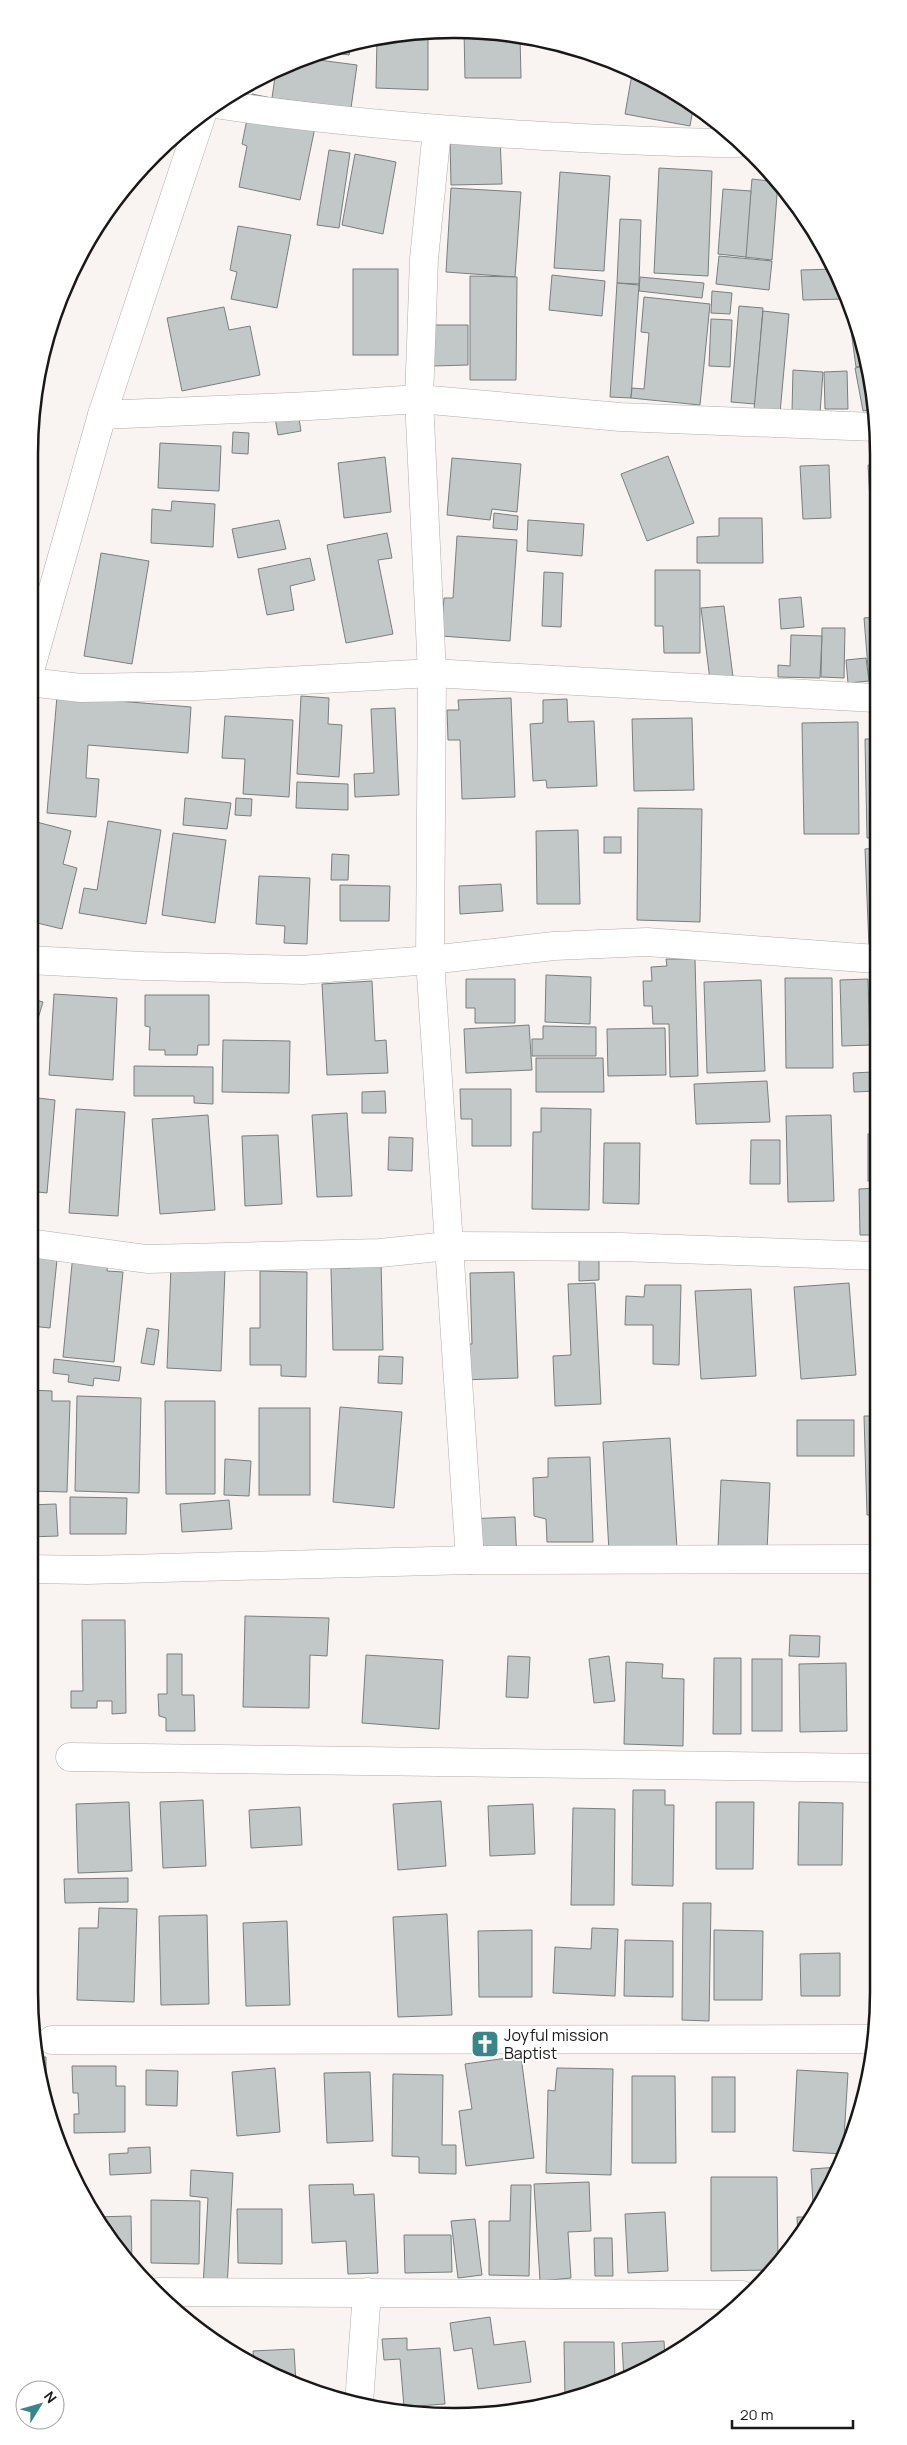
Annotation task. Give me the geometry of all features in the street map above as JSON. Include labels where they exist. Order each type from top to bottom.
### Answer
[{"type":"street","points":[[226,106],[282,114],[437,130],[665,143],[730,143]]},
{"type":"street","points":[[38,642],[102,415],[199,124]]},
{"type":"street","points":[[437,130],[424,259],[419,399],[432,673],[430,960],[470,1560]]},
{"type":"street","points":[[102,415],[419,399],[620,417],[869,427]]},
{"type":"street","points":[[38,683],[81,688],[196,686],[432,673],[870,698]]},
{"type":"street","points":[[38,960],[143,966],[302,970],[430,960],[554,946],[647,942],[870,959]]},
{"type":"street","points":[[38,1244],[147,1259],[380,1253],[448,1246],[620,1247],[870,1256]]},
{"type":"street","points":[[38,1569],[87,1570],[470,1560],[870,1559]]},
{"type":"street","points":[[70,1757],[870,1768]]},
{"type":"street","points":[[52,2040],[867,2039]]},
{"type":"street","points":[[166,2292],[738,2295]]},
{"type":"street","points":[[360,2397],[367,2292]]},
{"type":"building","points":[[428,38],[428,90],[376,88],[377,44]]},
{"type":"building","points":[[464,38],[520,43],[521,78],[465,78]]},
{"type":"building","points":[[350,51],[349,55],[341,54]]},
{"type":"building","points":[[320,60],[357,65],[351,108],[272,98],[275,78],[294,69]]},
{"type":"building","points":[[631,77],[662,93],[692,113],[690,126],[625,114]]},
{"type":"building","points":[[252,94],[319,108],[300,200],[239,187],[247,146],[242,144]]},
{"type":"building","points":[[500,138],[502,184],[451,185],[450,139]]},
{"type":"building","points":[[329,150],[350,153],[339,228],[317,225]]},
{"type":"building","points":[[355,154],[396,162],[383,234],[342,225]]},
{"type":"building","points":[[659,168],[712,171],[708,276],[654,273]]},
{"type":"building","points":[[560,172],[610,176],[604,271],[554,268]]},
{"type":"building","points":[[752,179],[768,181],[777,192],[772,260],[745,257]]},
{"type":"building","points":[[451,188],[521,192],[515,277],[446,272]]},
{"type":"building","points":[[723,189],[751,191],[746,257],[718,254]]},
{"type":"building","points":[[620,219],[641,220],[639,284],[617,283]]},
{"type":"building","points":[[238,226],[291,235],[277,308],[231,299],[237,272],[230,270]]},
{"type":"building","points":[[719,256],[772,261],[769,290],[716,284]]},
{"type":"building","points":[[353,269],[398,269],[398,355],[353,355]]},
{"type":"building","points":[[827,269],[840,299],[803,300],[801,270]]},
{"type":"building","points":[[552,275],[605,281],[602,316],[549,310]]},
{"type":"building","points":[[470,276],[517,277],[516,380],[470,380]]},
{"type":"building","points":[[640,277],[704,283],[702,298],[639,291]]},
{"type":"building","points":[[617,283],[639,285],[631,398],[610,397]]},
{"type":"building","points":[[712,291],[732,293],[730,314],[711,313]]},
{"type":"building","points":[[644,297],[710,304],[700,405],[631,398],[632,388],[644,389],[649,333],[641,332]]},
{"type":"building","points":[[739,306],[763,308],[755,404],[731,402]]},
{"type":"building","points":[[224,307],[229,330],[250,326],[260,375],[182,391],[167,318]]},
{"type":"building","points":[[763,311],[789,314],[780,413],[754,410]]},
{"type":"building","points":[[711,319],[732,320],[730,367],[709,366]]},
{"type":"building","points":[[433,325],[468,325],[468,365],[433,366]]},
{"type":"building","points":[[852,335],[860,366],[856,367]]},
{"type":"building","points":[[861,367],[867,410],[863,411],[855,368]]},
{"type":"building","points":[[793,370],[823,372],[820,413],[792,411]]},
{"type":"building","points":[[847,371],[848,409],[825,409],[824,372]]},
{"type":"building","points":[[298,413],[301,431],[278,435],[275,418]]},
{"type":"building","points":[[233,432],[249,433],[248,454],[232,453]]},
{"type":"building","points":[[160,443],[221,446],[219,491],[158,488]]},
{"type":"building","points":[[668,456],[694,523],[647,541],[621,474]]},
{"type":"building","points":[[385,457],[391,512],[344,518],[338,463]]},
{"type":"building","points":[[452,458],[521,464],[517,512],[492,509],[490,520],[447,515]]},
{"type":"building","points":[[829,465],[831,518],[803,519],[800,466]]},
{"type":"building","points":[[868,465],[870,465],[870,502]]},
{"type":"building","points":[[172,501],[215,504],[213,547],[151,543],[152,509],[171,511]]},
{"type":"building","points":[[494,513],[518,516],[517,530],[493,528]]},
{"type":"building","points":[[719,518],[762,518],[763,563],[697,563],[697,537],[719,536]]},
{"type":"building","points":[[279,520],[286,549],[238,558],[232,529]]},
{"type":"building","points":[[528,520],[584,524],[582,556],[527,551]]},
{"type":"building","points":[[387,533],[392,558],[378,560],[393,634],[346,643],[327,545]]},
{"type":"building","points":[[457,536],[517,540],[510,641],[441,636],[444,598],[453,598]]},
{"type":"building","points":[[101,553],[149,561],[132,664],[84,656]]},
{"type":"building","points":[[310,558],[315,580],[290,586],[294,610],[267,615],[258,569]]},
{"type":"building","points":[[655,570],[700,570],[700,653],[664,653],[663,626],[655,626]]},
{"type":"building","points":[[544,572],[563,573],[561,627],[542,626]]},
{"type":"building","points":[[801,597],[804,627],[781,629],[779,599]]},
{"type":"building","points":[[724,606],[733,677],[710,680],[701,608]]},
{"type":"building","points":[[870,617],[870,680],[869,680],[864,618]]},
{"type":"building","points":[[822,628],[845,628],[844,678],[821,677]]},
{"type":"building","points":[[791,635],[822,636],[820,678],[778,677],[778,665],[790,666]]},
{"type":"building","points":[[866,658],[869,681],[848,683],[846,660]]},
{"type":"building","points":[[57,696],[191,707],[188,753],[88,745],[86,778],[99,779],[96,817],[47,813]]},
{"type":"building","points":[[301,696],[329,698],[328,724],[342,725],[339,777],[297,774]]},
{"type":"building","points":[[511,698],[515,797],[462,799],[460,740],[448,740],[447,710],[459,710],[458,700]]},
{"type":"building","points":[[567,699],[568,722],[594,721],[597,786],[547,788],[546,780],[533,781],[530,724],[543,723],[543,700]]},
{"type":"building","points":[[395,708],[399,795],[355,797],[354,774],[374,773],[371,709]]},
{"type":"building","points":[[225,716],[293,720],[289,797],[243,794],[245,759],[222,758]]},
{"type":"building","points":[[692,718],[694,790],[634,791],[632,719]]},
{"type":"building","points":[[858,722],[859,834],[804,834],[802,723]]},
{"type":"building","points":[[865,739],[870,739],[870,838],[867,838]]},
{"type":"building","points":[[297,782],[348,784],[348,810],[296,808]]},
{"type":"building","points":[[185,798],[231,803],[227,829],[183,825]]},
{"type":"building","points":[[236,798],[252,799],[251,816],[235,815]]},
{"type":"building","points":[[638,808],[702,809],[700,922],[637,920]]},
{"type":"building","points":[[108,821],[161,830],[146,924],[79,913],[84,888],[97,890]]},
{"type":"building","points":[[38,822],[71,831],[63,864],[77,868],[62,929],[38,923]]},
{"type":"building","points":[[578,830],[580,904],[537,904],[536,831]]},
{"type":"building","points":[[173,833],[226,840],[215,923],[162,915]]},
{"type":"building","points":[[604,837],[621,837],[621,853],[604,853]]},
{"type":"building","points":[[865,849],[870,849],[869,946]]},
{"type":"building","points":[[332,854],[349,855],[348,880],[331,880]]},
{"type":"building","points":[[259,876],[310,878],[307,944],[284,943],[285,926],[256,924]]},
{"type":"building","points":[[501,884],[503,911],[460,914],[459,886]]},
{"type":"building","points":[[340,885],[390,886],[389,921],[340,921]]},
{"type":"building","points":[[666,959],[695,959],[698,1076],[670,1077],[669,1024],[653,1024],[652,1006],[644,1006],[643,981],[652,981],[651,967],[667,966]]},
{"type":"building","points":[[546,975],[591,977],[590,1024],[545,1022]]},
{"type":"building","points":[[785,978],[832,978],[833,1068],[786,1068]]},
{"type":"building","points":[[466,979],[515,979],[515,1023],[475,1023],[475,1008],[466,1008]]},
{"type":"building","points":[[868,979],[870,1045],[842,1046],[840,980]]},
{"type":"building","points":[[761,980],[765,1071],[707,1073],[704,982]]},
{"type":"building","points":[[372,981],[375,1041],[386,1040],[388,1073],[327,1075],[322,984]]},
{"type":"building","points":[[54,994],[117,998],[113,1080],[49,1075]]},
{"type":"building","points":[[145,995],[209,995],[209,1045],[198,1045],[197,1055],[165,1055],[165,1050],[149,1050],[150,1027],[145,1026]]},
{"type":"building","points":[[38,1001],[43,1002],[38,1019]]},
{"type":"building","points":[[529,1025],[532,1070],[466,1073],[464,1029]]},
{"type":"building","points":[[543,1026],[596,1027],[596,1056],[532,1056],[532,1039],[543,1039]]},
{"type":"building","points":[[665,1028],[666,1075],[608,1076],[607,1029]]},
{"type":"building","points":[[223,1040],[290,1041],[289,1093],[222,1092]]},
{"type":"building","points":[[536,1058],[603,1058],[604,1092],[536,1092]]},
{"type":"building","points":[[134,1066],[213,1067],[213,1104],[194,1103],[194,1096],[134,1096]]},
{"type":"building","points":[[870,1072],[870,1091],[854,1092],[853,1073]]},
{"type":"building","points":[[767,1081],[770,1122],[696,1124],[694,1084]]},
{"type":"building","points":[[460,1089],[511,1089],[511,1146],[472,1146],[472,1119],[461,1119]]},
{"type":"building","points":[[385,1091],[386,1113],[362,1113],[362,1092]]},
{"type":"building","points":[[38,1098],[55,1100],[47,1193],[38,1192]]},
{"type":"building","points":[[541,1108],[591,1109],[589,1210],[532,1209],[533,1132],[541,1132]]},
{"type":"building","points":[[76,1109],[125,1112],[118,1216],[69,1213]]},
{"type":"building","points":[[347,1113],[352,1196],[317,1197],[312,1115]]},
{"type":"building","points":[[208,1115],[215,1210],[160,1214],[152,1119]]},
{"type":"building","points":[[831,1115],[834,1201],[788,1202],[786,1116]]},
{"type":"building","points":[[868,1134],[870,1134],[870,1181],[868,1181]]},
{"type":"building","points":[[278,1135],[282,1204],[245,1206],[242,1136]]},
{"type":"building","points":[[389,1137],[413,1138],[412,1171],[388,1170]]},
{"type":"building","points":[[751,1140],[780,1140],[780,1184],[750,1184]]},
{"type":"building","points":[[604,1143],[640,1143],[639,1204],[603,1203]]},
{"type":"building","points":[[870,1188],[870,1235],[860,1235],[859,1189]]},
{"type":"building","points":[[38,1248],[58,1250],[50,1328],[38,1327]]},
{"type":"building","points":[[73,1254],[108,1258],[107,1271],[123,1272],[114,1362],[63,1357]]},
{"type":"building","points":[[579,1258],[599,1258],[599,1280],[579,1281]]},
{"type":"building","points":[[381,1259],[383,1350],[333,1350],[331,1268],[351,1268],[351,1260]]},
{"type":"building","points":[[171,1267],[225,1270],[221,1371],[167,1368]]},
{"type":"building","points":[[260,1271],[307,1272],[306,1377],[281,1376],[281,1365],[250,1365],[250,1328],[260,1328]]},
{"type":"building","points":[[514,1272],[518,1378],[462,1380],[461,1344],[472,1344],[470,1273]]},
{"type":"building","points":[[595,1283],[601,1404],[555,1406],[553,1356],[571,1355],[568,1284]]},
{"type":"building","points":[[849,1283],[856,1375],[801,1379],[794,1287]]},
{"type":"building","points":[[645,1285],[681,1285],[679,1365],[653,1364],[653,1325],[625,1325],[626,1296],[644,1297]]},
{"type":"building","points":[[751,1289],[756,1376],[701,1379],[695,1291]]},
{"type":"building","points":[[147,1328],[159,1330],[154,1365],[141,1363]]},
{"type":"building","points":[[379,1356],[403,1357],[402,1384],[378,1383]]},
{"type":"building","points":[[54,1359],[121,1367],[119,1381],[94,1378],[93,1386],[68,1382],[69,1375],[53,1373]]},
{"type":"building","points":[[38,1390],[52,1391],[52,1401],[70,1401],[67,1492],[38,1491]]},
{"type":"building","points":[[77,1396],[141,1398],[139,1493],[75,1491]]},
{"type":"building","points":[[165,1401],[215,1401],[215,1494],[166,1494]]},
{"type":"building","points":[[340,1407],[402,1412],[394,1508],[333,1502]]},
{"type":"building","points":[[259,1408],[310,1408],[310,1495],[259,1495]]},
{"type":"building","points":[[864,1416],[870,1416],[870,1515],[867,1515]]},
{"type":"building","points":[[797,1420],[854,1420],[854,1456],[797,1456]]},
{"type":"building","points":[[670,1438],[677,1548],[609,1552],[603,1442]]},
{"type":"building","points":[[590,1457],[593,1542],[547,1542],[546,1519],[534,1516],[533,1478],[548,1477],[548,1458]]},
{"type":"building","points":[[225,1459],[251,1461],[249,1496],[224,1495]]},
{"type":"building","points":[[721,1480],[770,1483],[767,1551],[718,1548]]},
{"type":"building","points":[[70,1497],[127,1498],[126,1534],[70,1534]]},
{"type":"building","points":[[229,1500],[232,1529],[182,1532],[180,1504]]},
{"type":"building","points":[[56,1504],[58,1536],[38,1537],[38,1505]]},
{"type":"building","points":[[515,1517],[517,1563],[470,1565],[466,1519]]},
{"type":"building","points":[[245,1616],[329,1618],[327,1656],[310,1655],[309,1708],[243,1707]]},
{"type":"building","points":[[82,1620],[125,1620],[126,1713],[112,1714],[112,1701],[97,1701],[97,1708],[71,1708],[71,1691],[83,1691]]},
{"type":"building","points":[[790,1635],[820,1636],[819,1657],[789,1656]]},
{"type":"building","points":[[167,1654],[182,1654],[182,1695],[194,1695],[195,1731],[166,1731],[166,1718],[159,1716],[158,1694],[167,1694]]},
{"type":"building","points":[[366,1655],[443,1660],[439,1729],[362,1723]]},
{"type":"building","points":[[508,1656],[530,1657],[528,1698],[506,1697]]},
{"type":"building","points":[[609,1656],[615,1701],[594,1703],[589,1659]]},
{"type":"building","points":[[714,1658],[741,1658],[741,1734],[713,1734]]},
{"type":"building","points":[[752,1659],[782,1659],[782,1731],[752,1731]]},
{"type":"building","points":[[626,1662],[663,1664],[662,1678],[684,1679],[683,1746],[624,1744]]},
{"type":"building","points":[[846,1663],[847,1731],[800,1732],[799,1664]]},
{"type":"building","points":[[633,1790],[665,1790],[665,1805],[674,1805],[673,1886],[632,1885]]},
{"type":"building","points":[[203,1800],[206,1866],[163,1868],[160,1802]]},
{"type":"building","points":[[441,1801],[446,1866],[398,1870],[393,1804]]},
{"type":"building","points":[[129,1802],[132,1871],[78,1873],[76,1804]]},
{"type":"building","points":[[716,1802],[754,1802],[753,1869],[716,1869]]},
{"type":"building","points":[[799,1802],[843,1803],[842,1865],[798,1865]]},
{"type":"building","points":[[533,1804],[535,1854],[490,1856],[488,1806]]},
{"type":"building","points":[[300,1807],[302,1845],[251,1848],[249,1810]]},
{"type":"building","points":[[573,1808],[615,1809],[614,1905],[571,1905]]},
{"type":"building","points":[[128,1878],[128,1902],[65,1903],[64,1879]]},
{"type":"building","points":[[683,1903],[711,1903],[709,2021],[682,2020]]},
{"type":"building","points":[[99,1908],[137,1909],[134,2002],[77,2000],[79,1928],[98,1928]]},
{"type":"building","points":[[447,1914],[452,2015],[398,2017],[393,1917]]},
{"type":"building","points":[[207,1915],[209,2004],[161,2005],[159,1916]]},
{"type":"building","points":[[287,1921],[290,2005],[246,2006],[243,1923]]},
{"type":"building","points":[[592,1928],[618,1929],[615,1996],[553,1993],[555,1947],[591,1949]]},
{"type":"building","points":[[532,1930],[532,1997],[479,1997],[478,1931]]},
{"type":"building","points":[[714,1930],[763,1931],[762,2000],[714,2000]]},
{"type":"building","points":[[625,1940],[673,1941],[673,1997],[624,1996]]},
{"type":"building","points":[[840,1953],[840,1996],[801,1996],[800,1954]]},
{"type":"building","points":[[521,2056],[534,2158],[466,2166],[459,2111],[472,2109],[465,2064]]},
{"type":"building","points":[[43,2057],[46,2057],[46,2077]]},
{"type":"building","points":[[72,2066],[116,2066],[116,2086],[125,2086],[125,2132],[74,2133],[74,2114],[79,2114],[78,2093],[73,2093]]},
{"type":"building","points":[[275,2068],[280,2132],[237,2136],[232,2072]]},
{"type":"building","points":[[557,2068],[613,2069],[611,2175],[546,2173],[548,2090],[555,2091]]},
{"type":"building","points":[[146,2070],[178,2071],[177,2106],[146,2105]]},
{"type":"building","points":[[797,2070],[848,2073],[844,2133],[837,2154],[793,2151]]},
{"type":"building","points":[[370,2072],[373,2141],[327,2143],[324,2073]]},
{"type":"building","points":[[393,2074],[443,2075],[442,2145],[456,2145],[456,2174],[419,2173],[419,2157],[392,2156]]},
{"type":"building","points":[[632,2076],[675,2076],[676,2163],[632,2163]]},
{"type":"building","points":[[712,2077],[735,2077],[735,2132],[712,2132]]},
{"type":"building","points":[[150,2147],[151,2173],[110,2175],[109,2154],[128,2153],[128,2148]]},
{"type":"building","points":[[830,2168],[813,2202],[811,2169]]},
{"type":"building","points":[[191,2170],[233,2173],[227,2289],[203,2287],[208,2198],[190,2196]]},
{"type":"building","points":[[711,2177],[777,2177],[778,2252],[762,2270],[711,2271]]},
{"type":"building","points":[[589,2182],[591,2231],[568,2232],[571,2278],[540,2281],[534,2184]]},
{"type":"building","points":[[353,2184],[354,2195],[374,2194],[378,2273],[348,2274],[346,2241],[312,2243],[309,2185]]},
{"type":"building","points":[[511,2185],[531,2185],[529,2276],[489,2275],[489,2221],[510,2221]]},
{"type":"building","points":[[151,2200],[200,2201],[199,2264],[151,2263]]},
{"type":"building","points":[[237,2209],[282,2209],[282,2264],[238,2263]]},
{"type":"building","points":[[665,2212],[668,2271],[628,2273],[625,2214]]},
{"type":"building","points":[[131,2216],[132,2255],[123,2245],[104,2217]]},
{"type":"building","points":[[797,2217],[803,2217],[799,2223],[797,2225]]},
{"type":"building","points":[[475,2219],[482,2275],[458,2278],[451,2221]]},
{"type":"building","points":[[404,2235],[451,2235],[452,2272],[405,2273]]},
{"type":"building","points":[[594,2238],[612,2238],[613,2276],[595,2276]]},
{"type":"building","points":[[490,2317],[494,2345],[525,2341],[531,2382],[478,2389],[472,2348],[454,2351],[450,2323]]},
{"type":"building","points":[[407,2338],[407,2350],[440,2348],[445,2404],[417,2406],[404,2405],[400,2359],[384,2360],[382,2339]]},
{"type":"building","points":[[664,2341],[665,2350],[624,2371],[622,2343]]},
{"type":"building","points":[[564,2342],[614,2342],[615,2375],[565,2392]]},
{"type":"building","points":[[294,2349],[296,2377],[253,2356],[253,2351]]},
{"type":"place","name":"Joyful mission Baptist","points":[[485,2044]]}]
